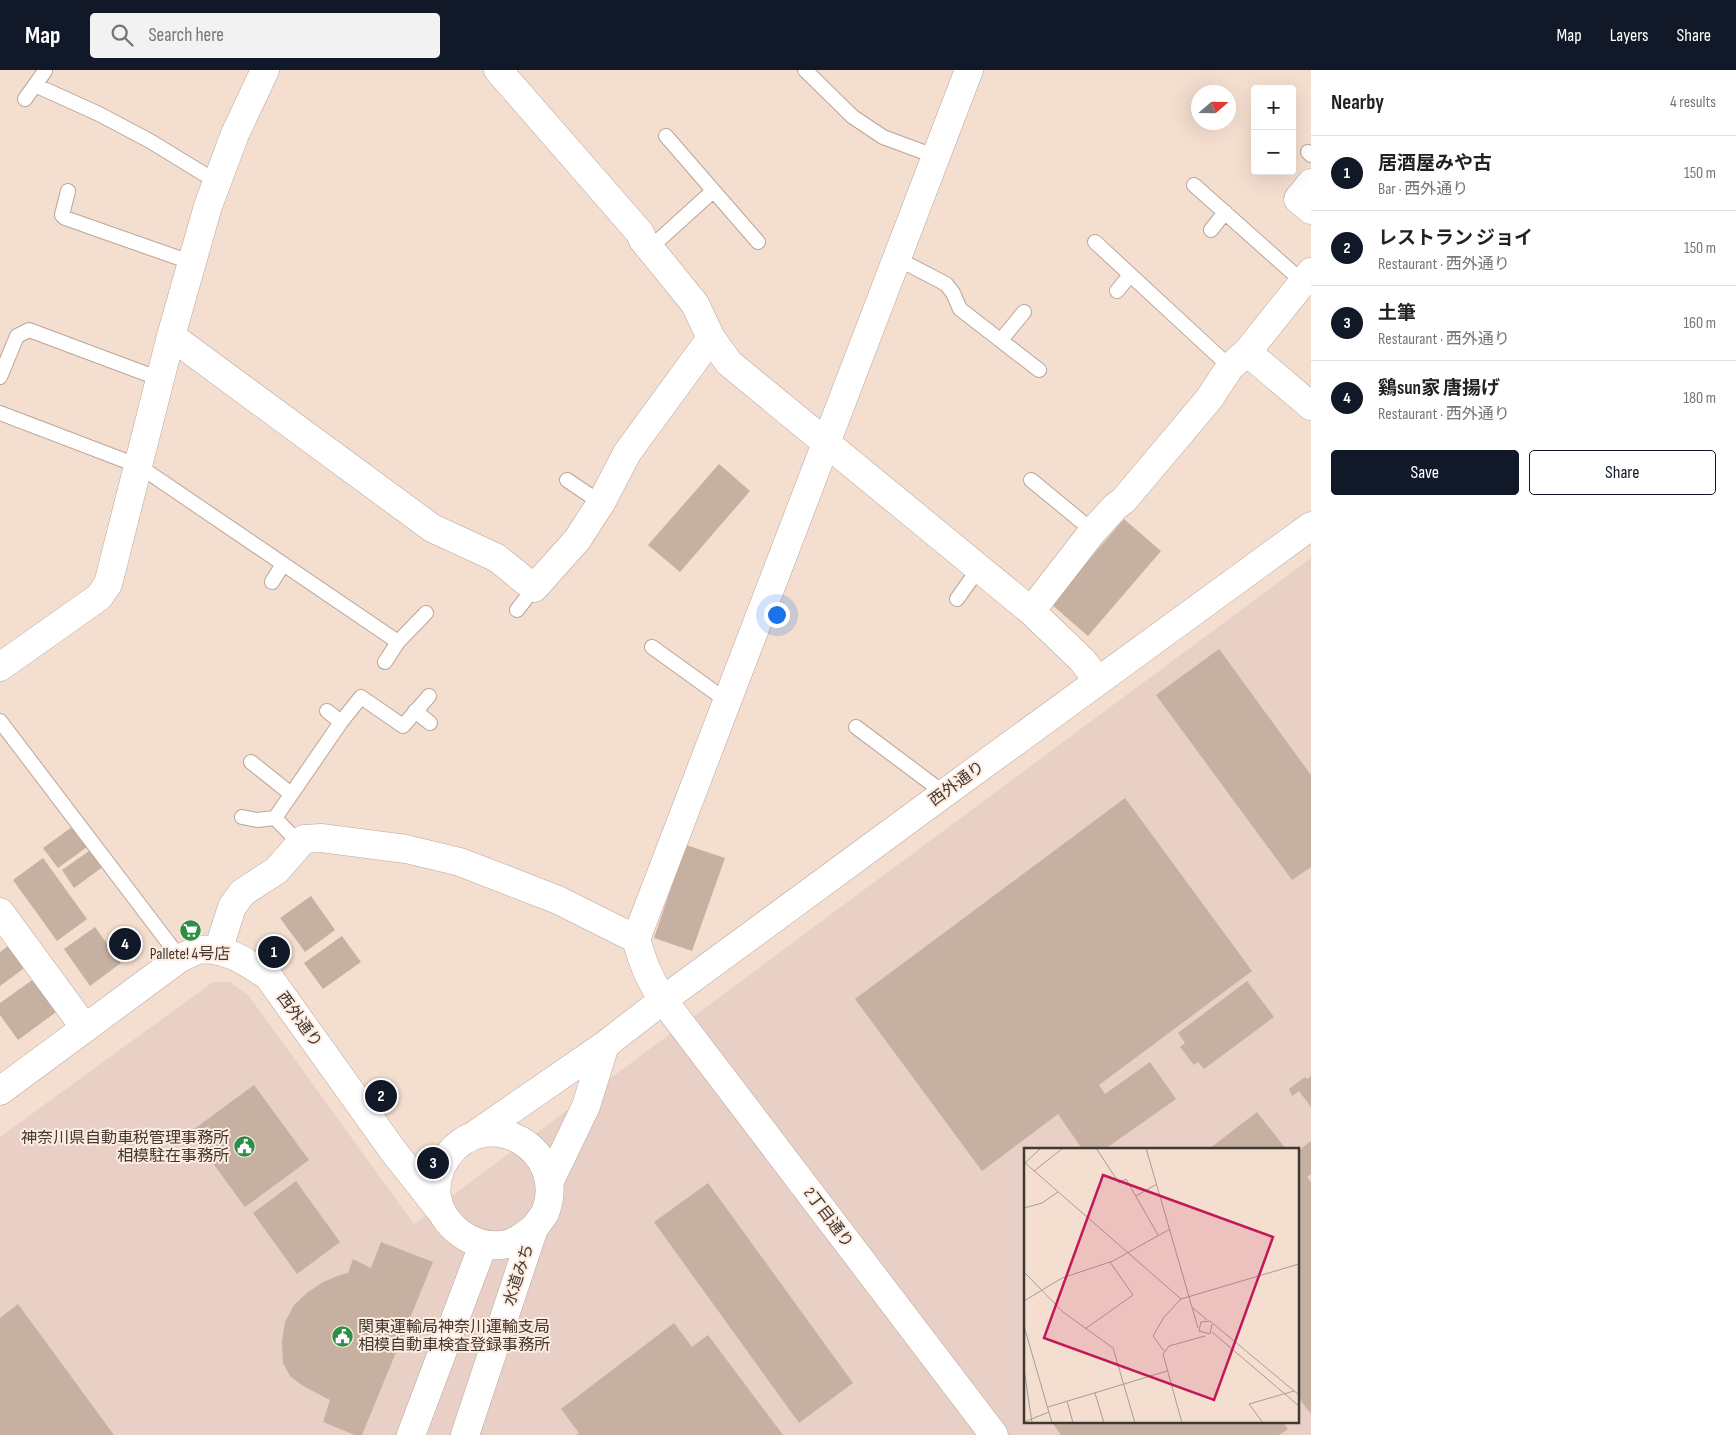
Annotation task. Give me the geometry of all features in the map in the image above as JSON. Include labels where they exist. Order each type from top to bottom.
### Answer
[{"type":"street","points":[[0,667],[99,597],[108,584],[171,336],[208,206],[235,134],[265,70]]},
{"type":"street","points":[[498,70],[640,233],[643,240],[695,304],[712,338],[729,362],[825,444],[1031,611],[1082,660],[1098,681]]},
{"type":"street","points":[[218,951],[232,907],[242,893],[277,870],[304,838],[321,838],[406,849],[460,862],[558,900],[636,939],[970,70]]},
{"type":"street","points":[[1311,183],[1298,199],[1311,210]]},
{"type":"street","points":[[1031,611],[1093,531],[1124,500],[1209,399],[1239,359],[1307,277]]},
{"type":"street","points":[[171,336],[432,528],[497,558],[534,588],[577,540],[601,503],[628,453],[712,338]]},
{"type":"street","points":[[1239,359],[1311,406]]},
{"type":"street","name":"西外通り","points":[[473,1136],[606,1045],[663,1000],[1311,526]]},
{"type":"street","points":[[0,912],[85,1028]]},
{"type":"street","name":"2丁目通り","points":[[636,939],[642,962],[650,980],[663,1000],[994,1435]]},
{"type":"street","name":"西外通り","points":[[0,1091],[180,958],[199,950],[218,951],[244,960],[268,976],[394,1152],[443,1214]]},
{"type":"street","points":[[549,1183],[586,1106],[606,1045]]},
{"type":"street","points":[[490,1132],[506,1134],[523,1140],[536,1152],[545,1166],[549,1183],[549,1199],[544,1215],[534,1228],[519,1240],[502,1245],[483,1245],[459,1234],[443,1214],[437,1197],[438,1179],[444,1162],[461,1142],[473,1136],[490,1132]]},
{"type":"street","points":[[394,1152],[444,1162]]},
{"type":"street","name":"水道みち","points":[[465,1435],[534,1228]]},
{"type":"street","points":[[411,1435],[483,1245]]},
{"type":"lane","points":[[805,70],[853,117],[884,137],[937,157]]},
{"type":"lane","points":[[25,99],[45,71]]},
{"type":"lane","points":[[35,85],[150,141],[217,182]]},
{"type":"lane","points":[[666,136],[758,242]]},
{"type":"lane","points":[[1194,185],[1307,277]]},
{"type":"lane","points":[[68,191],[62,215],[65,218],[193,263]]},
{"type":"lane","points":[[650,248],[714,191]]},
{"type":"lane","points":[[1211,230],[1225,212]]},
{"type":"lane","points":[[1095,242],[1130,275],[1239,359]]},
{"type":"lane","points":[[898,259],[946,284],[953,293],[960,309],[1039,370]]},
{"type":"lane","points":[[1117,290],[1130,275]]},
{"type":"lane","points":[[1001,340],[1024,312]]},
{"type":"lane","points":[[0,377],[17,336],[29,330],[160,379]]},
{"type":"lane","points":[[0,413],[139,466],[398,642]]},
{"type":"lane","points":[[566,480],[601,503]]},
{"type":"lane","points":[[1031,480],[1093,531]]},
{"type":"lane","points":[[272,582],[282,564]]},
{"type":"lane","points":[[957,599],[978,568]]},
{"type":"lane","points":[[516,610],[534,588]]},
{"type":"lane","points":[[385,662],[398,642],[426,613]]},
{"type":"lane","points":[[652,647],[727,701]]},
{"type":"lane","points":[[242,817],[257,820],[275,818],[341,722],[361,697],[403,726],[428,696]]},
{"type":"lane","points":[[327,711],[341,722]]},
{"type":"lane","points":[[415,711],[430,723]]},
{"type":"lane","points":[[0,721],[180,958]]},
{"type":"lane","points":[[856,727],[932,784],[942,795]]},
{"type":"lane","points":[[251,762],[291,794]]},
{"type":"lane","points":[[275,818],[299,843]]},
{"type":"shaded area","points":[[1311,558],[1311,1435],[0,1435],[0,1137],[213,982],[230,982],[249,996],[414,1224]]},
{"type":"building","points":[[719,464],[750,491],[680,572],[648,545]]},
{"type":"building","points":[[1124,519],[1161,551],[1088,636],[1051,604]]},
{"type":"building","points":[[1219,649],[1311,775],[1311,867],[1292,880],[1156,695]]},
{"type":"building","points":[[1125,798],[1252,971],[1099,1085],[1105,1094],[1150,1062],[1176,1099],[1106,1148],[1081,1148],[1058,1114],[982,1171],[855,999]]},
{"type":"building","points":[[72,827],[87,847],[58,868],[43,848]]},
{"type":"building","points":[[686,845],[725,858],[692,951],[654,938]]},
{"type":"building","points":[[92,849],[104,866],[74,888],[62,870]]},
{"type":"building","points":[[43,858],[87,919],[57,941],[13,880]]},
{"type":"building","points":[[311,896],[335,930],[305,952],[280,918]]},
{"type":"building","points":[[95,927],[121,963],[90,986],[64,949]]},
{"type":"building","points":[[342,936],[361,962],[323,989],[304,963]]},
{"type":"building","points":[[11,944],[27,966],[0,986],[0,952]]},
{"type":"building","points":[[35,978],[59,1010],[18,1040],[0,1015],[0,1003]]},
{"type":"building","points":[[1247,981],[1274,1017],[1204,1069],[1198,1062],[1194,1065],[1180,1047],[1185,1043],[1178,1033]]},
{"type":"building","points":[[1311,1076],[1311,1107],[1299,1091],[1292,1096],[1289,1089],[1305,1077],[1307,1079]]},
{"type":"building","points":[[254,1085],[309,1160],[245,1207],[190,1132]]},
{"type":"building","points":[[1257,1112],[1285,1148],[1210,1148]]},
{"type":"building","points":[[1311,1141],[1311,1174],[1307,1177],[1311,1182],[1311,1414],[1298,1397],[1298,1151]]},
{"type":"building","points":[[296,1181],[340,1242],[297,1274],[253,1213]]},
{"type":"building","points":[[708,1183],[853,1383],[799,1423],[654,1222]]},
{"type":"building","points":[[381,1242],[433,1262],[362,1435],[355,1435],[323,1422],[330,1400],[303,1386],[290,1376],[283,1363],[282,1341],[285,1322],[294,1305],[323,1282],[348,1273],[353,1259],[371,1268]]},
{"type":"building","points":[[18,1304],[114,1435],[0,1435],[0,1318]]},
{"type":"building","points":[[674,1323],[692,1347],[708,1335],[783,1435],[576,1435],[579,1433],[561,1409]]},
{"type":"building","points":[[1052,1422],[1283,1422],[1288,1429],[1279,1435],[1061,1435]]},
{"type":"place","name":"Pallete! 4号店","points":[[190,930]]},
{"type":"place","name":"鷄sun家 唐揚げ","points":[[125,944]]},
{"type":"place","name":"居酒屋みや古","points":[[274,952]]},
{"type":"place","name":"レストラン ジョイ","points":[[381,1096]]},
{"type":"place","name":"神奈川県自動車税管理事務所 相模駐在事務所","points":[[245,1147]]},
{"type":"place","name":"土筆","points":[[433,1163]]},
{"type":"place","name":"関東運輸局神奈川運輸支局 相模自動車検査登録事務所","points":[[342,1336]]}]
